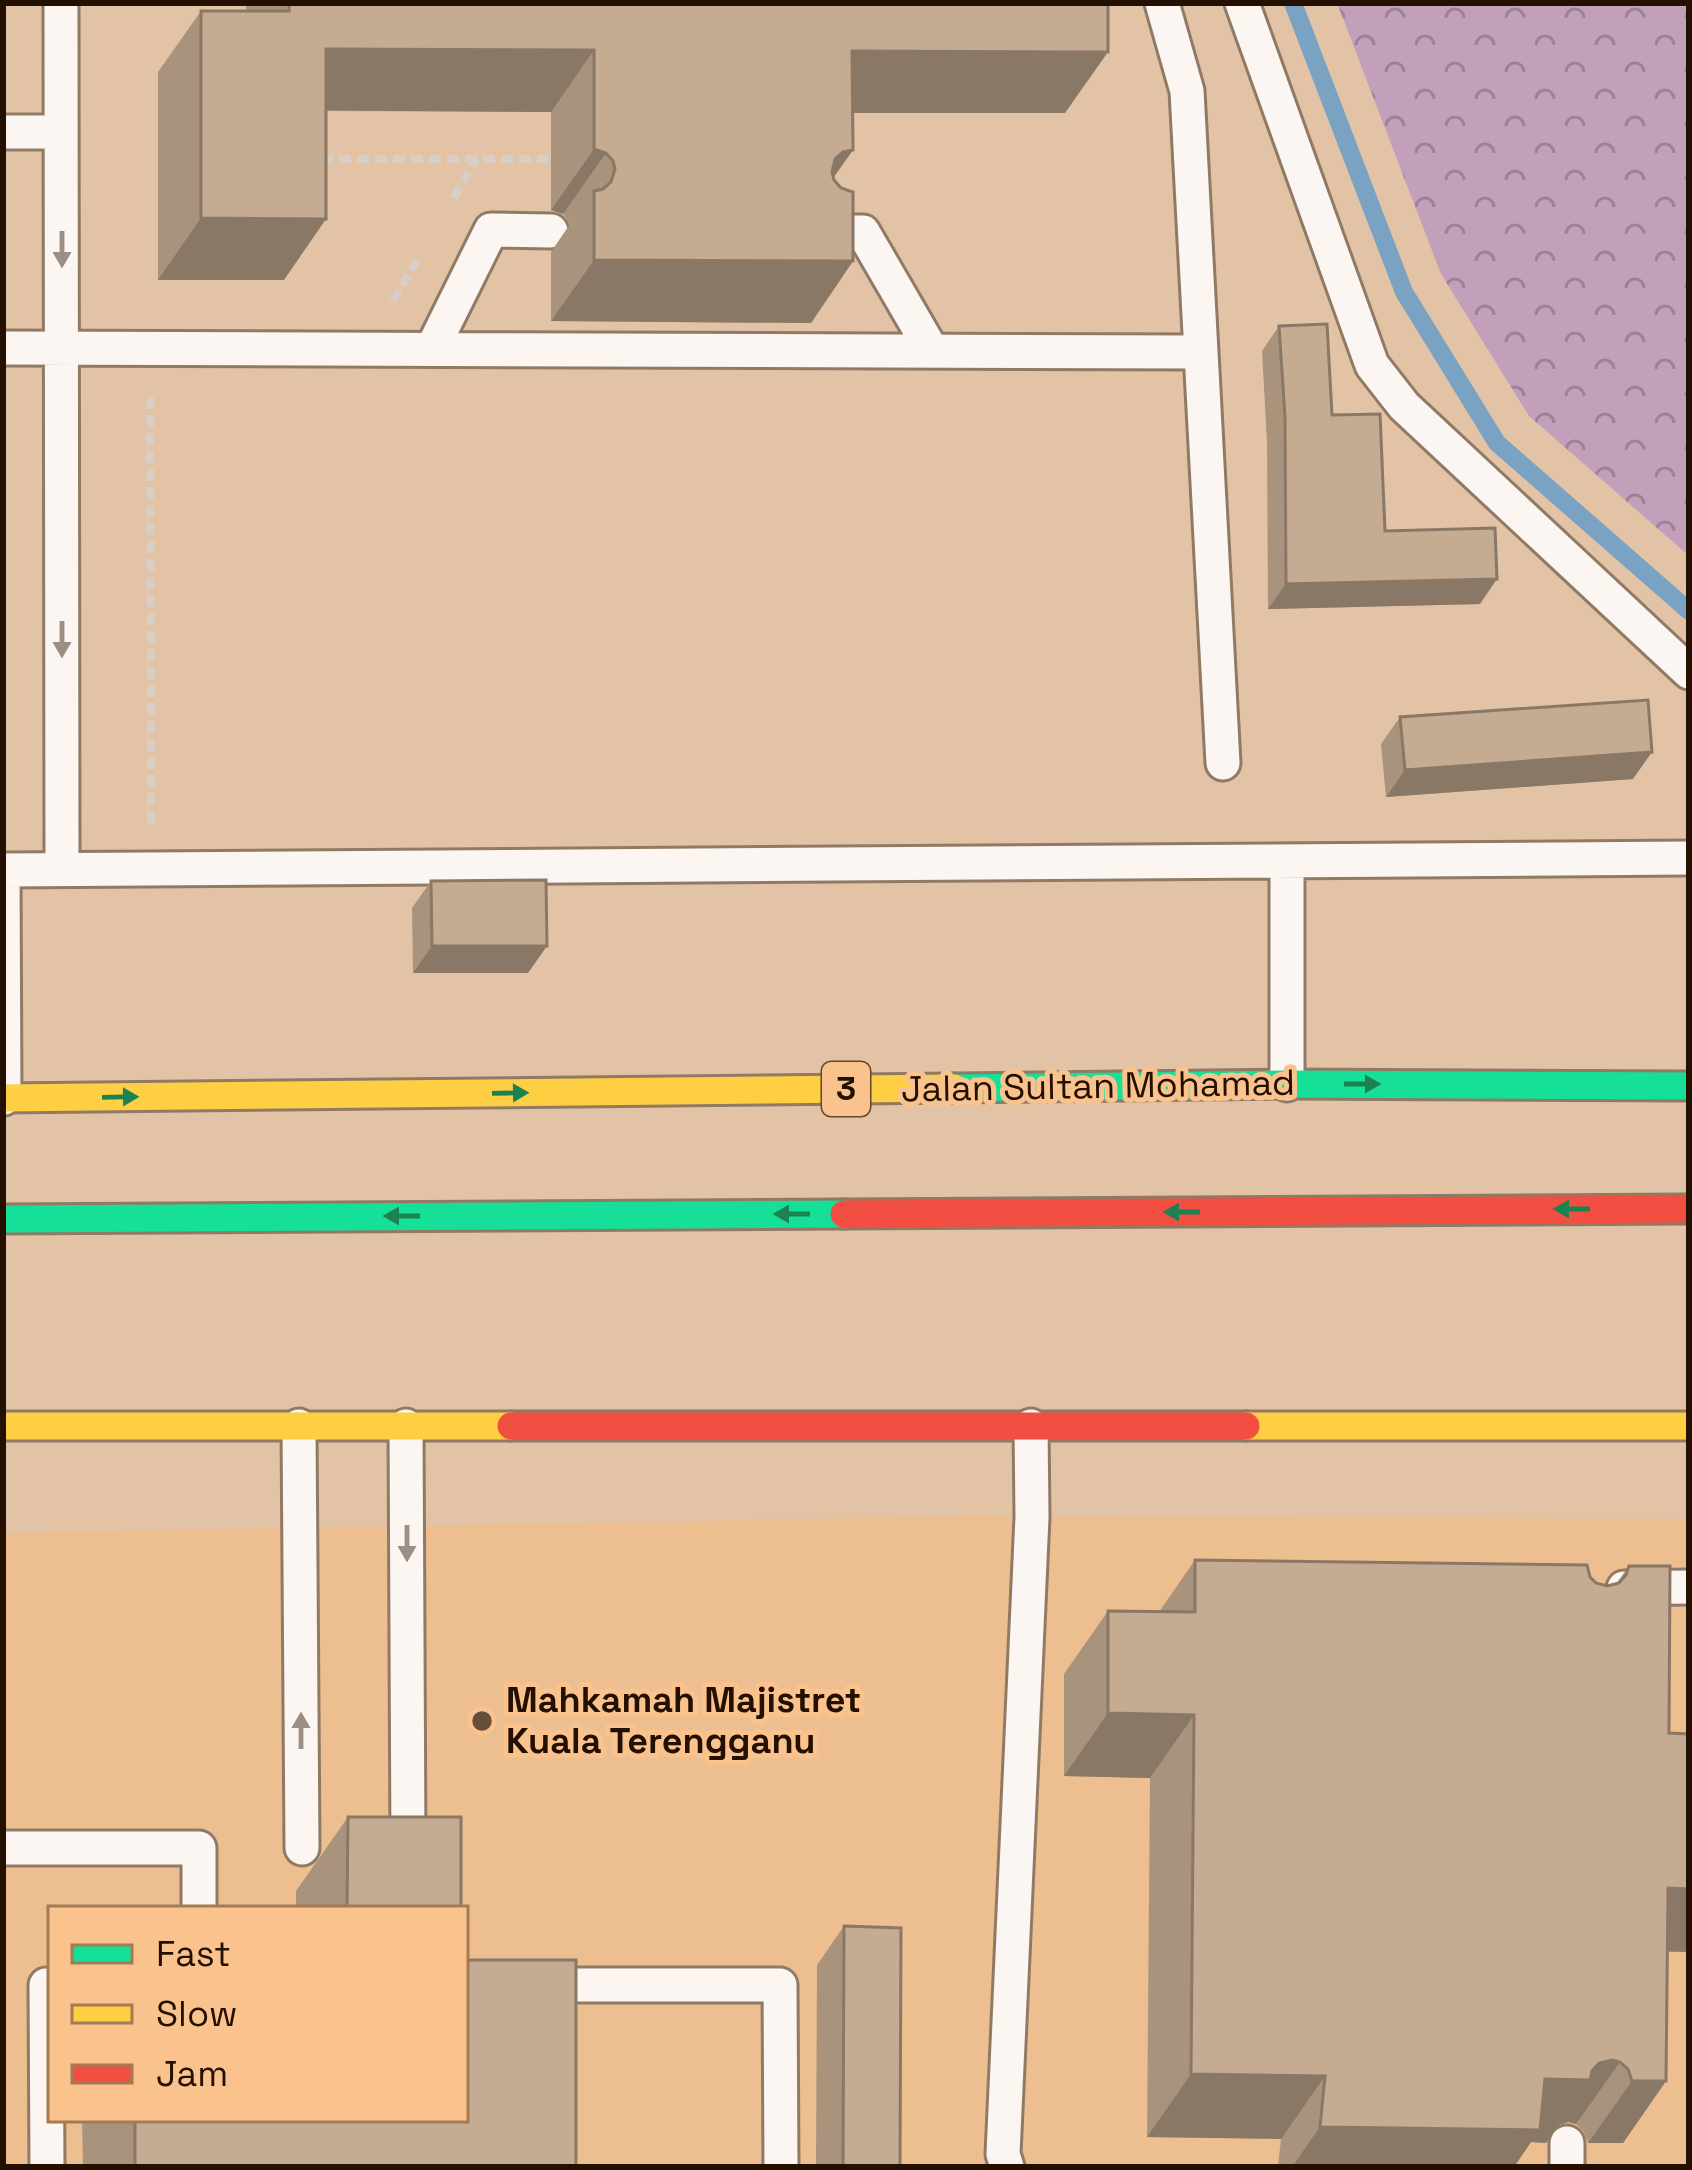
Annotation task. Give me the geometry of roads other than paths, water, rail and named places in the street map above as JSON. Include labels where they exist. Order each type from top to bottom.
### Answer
[{"type":"main road","name":"Jalan Sultan Mohamad","points":[[3,1098],[1287,1084],[1689,1086]]},
{"type":"main road","points":[[3,1219],[1689,1208]]},
{"type":"main road","points":[[3,1426],[1689,1426]]},
{"type":"lane","points":[[61,3],[62,869]]},
{"type":"lane","points":[[1162,3],[1187,91],[1223,763]]},
{"type":"lane","points":[[1242,3],[1372,365],[1404,406],[1689,672]]},
{"type":"lane","points":[[3,132],[61,132]]},
{"type":"lane","points":[[432,349],[491,230],[551,232]]},
{"type":"lane","points":[[810,232],[863,232],[932,351]]},
{"type":"lane","points":[[3,348],[1201,352]]},
{"type":"lane","points":[[3,1098],[3,870],[1689,858]]},
{"type":"lane","points":[[1287,861],[1287,1084]]},
{"type":"lane","points":[[299,1426],[302,1848]]},
{"type":"lane","points":[[406,1426],[409,1848]]},
{"type":"lane","points":[[1007,2167],[1003,2154],[1032,1517],[1031,1426]]},
{"type":"lane","points":[[1603,1588],[1689,1588]]},
{"type":"lane","points":[[3,1848],[200,1848],[199,1906]]},
{"type":"lane","points":[[47,2167],[48,1985]]},
{"type":"lane","points":[[501,1985],[780,1985],[781,2167]]},
{"type":"waterway","points":[[1293,3],[1404,292],[1497,443],[1689,611]]},
{"type":"place","name":"Mahkamah Majistret Kuala Terengganu","points":[[482,1721]]}]
